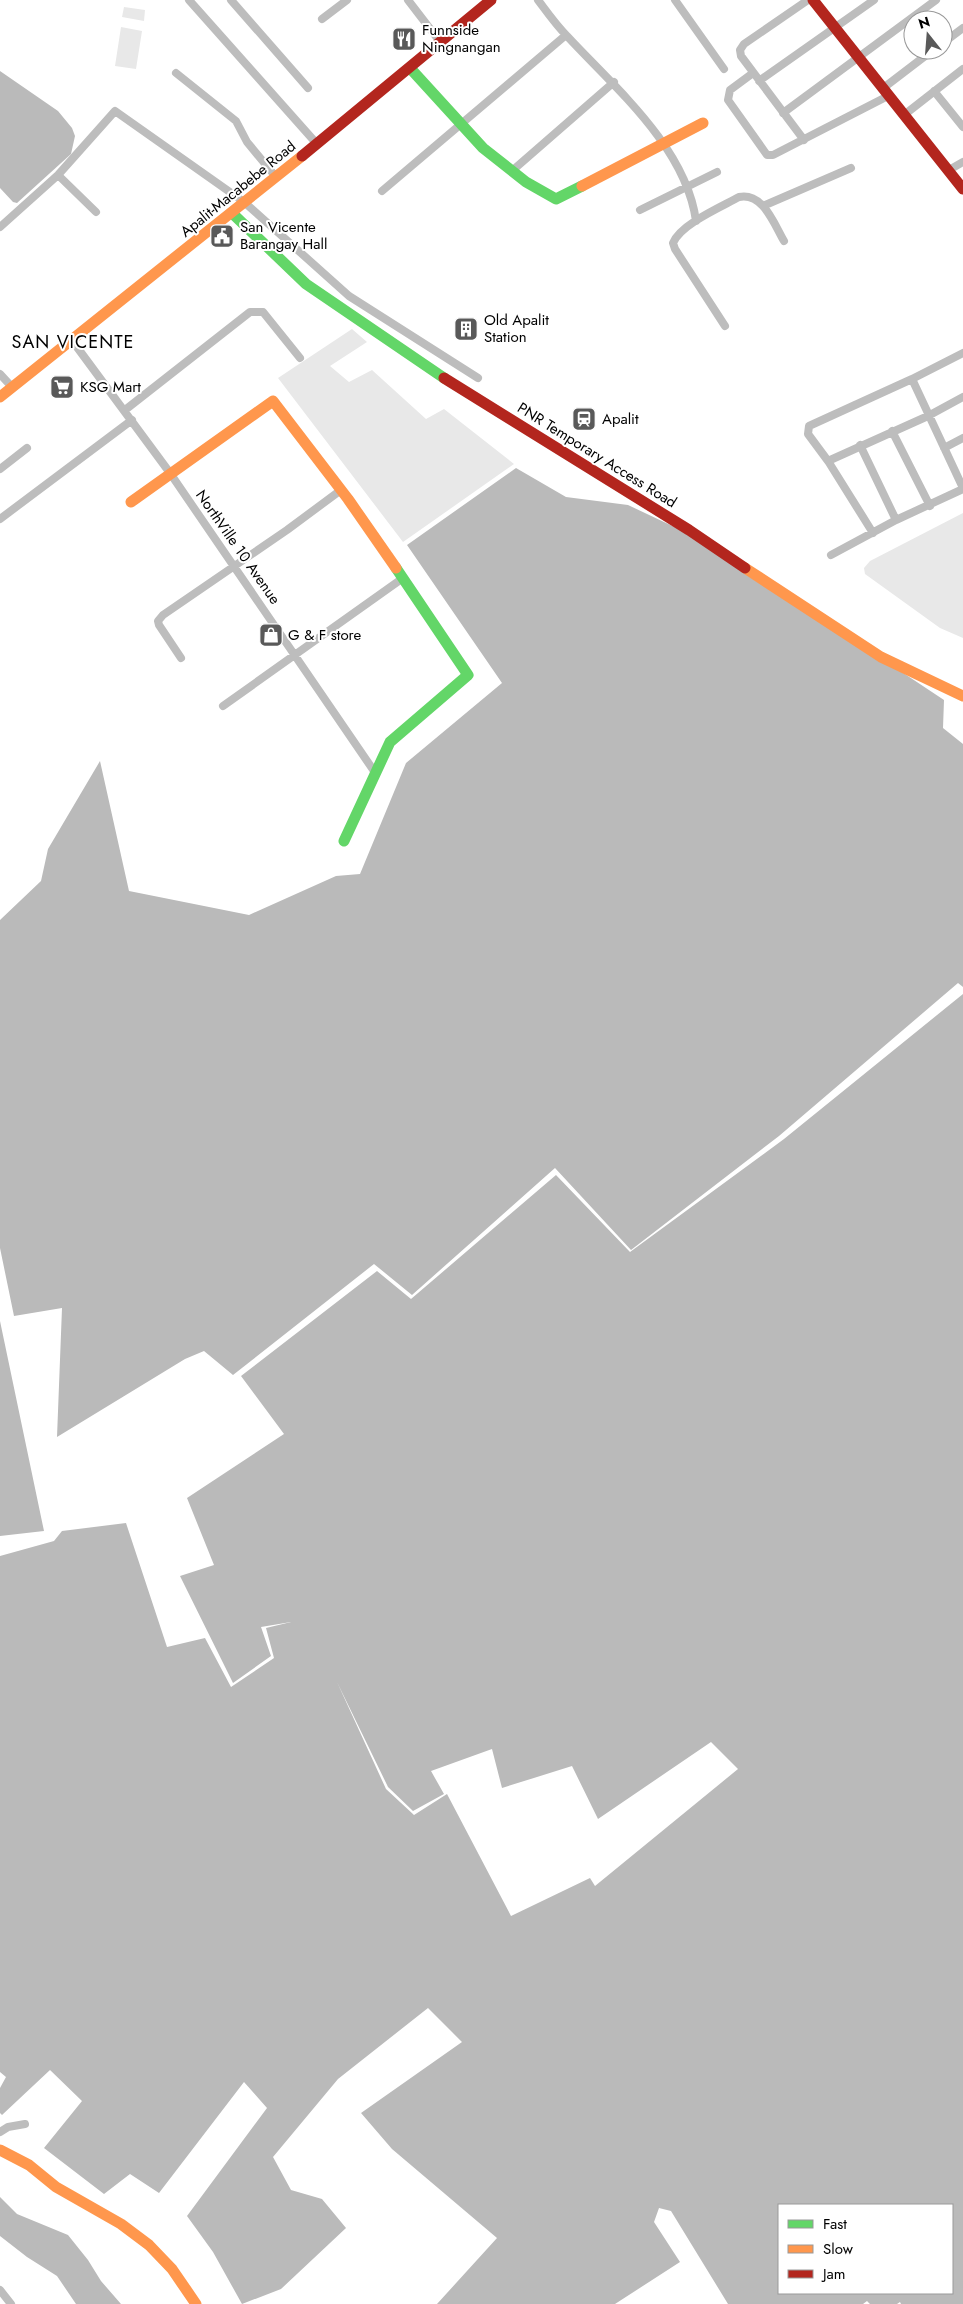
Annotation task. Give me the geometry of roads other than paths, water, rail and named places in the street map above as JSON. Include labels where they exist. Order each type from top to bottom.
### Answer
[{"type":"street","points":[[189,0],[317,144]]},
{"type":"street","points":[[230,0],[308,88]]},
{"type":"street","points":[[322,19],[348,0]]},
{"type":"street","points":[[408,0],[441,44]]},
{"type":"street","name":"Apalit-Macabebe Road","points":[[0,397],[232,213],[441,44],[491,0]]},
{"type":"street","points":[[538,0],[566,35],[614,82],[663,145],[687,188],[693,204],[696,222]]},
{"type":"street","points":[[675,0],[724,69]]},
{"type":"street","points":[[804,140],[741,56],[740,50],[744,44],[808,0]]},
{"type":"street","points":[[813,0],[963,189]]},
{"type":"street","points":[[759,81],[836,29],[874,0]]},
{"type":"street","points":[[783,113],[936,0]]},
{"type":"street","points":[[382,191],[566,35]]},
{"type":"street","points":[[754,73],[730,90],[728,100],[761,148],[767,155],[773,155],[804,140],[885,92],[922,60]]},
{"type":"street","points":[[410,68],[483,148],[526,182],[556,199],[704,123]]},
{"type":"street","points":[[904,115],[963,69]]},
{"type":"street","points":[[176,73],[236,121],[247,142],[276,177]]},
{"type":"street","points":[[513,170],[614,82]]},
{"type":"street","points":[[934,91],[963,127]]},
{"type":"street","points":[[0,226],[58,175],[114,111],[244,202],[349,296],[478,378]]},
{"type":"street","points":[[949,170],[963,162]]},
{"type":"street","points":[[763,206],[851,168]]},
{"type":"street","points":[[640,210],[717,172]]},
{"type":"street","points":[[58,175],[96,212]]},
{"type":"street","points":[[725,326],[673,244],[675,237],[696,222],[739,197],[747,195],[755,198],[763,206],[784,241]]},
{"type":"street","name":"PNR Temporary Access Road","points":[[232,213],[306,284],[449,381],[689,530],[795,603],[881,657],[963,696]]},
{"type":"street","points":[[125,410],[250,312],[263,312],[300,358]]},
{"type":"street","name":"NorthVille 10 Avenue","points":[[71,339],[170,473],[376,774]]},
{"type":"street","points":[[873,533],[828,461],[808,434],[809,426],[912,379],[963,353]]},
{"type":"street","points":[[0,374],[12,387]]},
{"type":"street","points":[[831,555],[896,520],[930,506],[963,488],[912,379]]},
{"type":"street","points":[[828,461],[928,416],[963,397]]},
{"type":"street","points":[[131,502],[273,401],[341,490],[466,669],[468,675],[390,742],[344,841]]},
{"type":"street","points":[[0,518],[132,420]]},
{"type":"street","points":[[892,431],[930,506]]},
{"type":"street","points":[[944,448],[963,438]]},
{"type":"street","points":[[860,445],[896,520]]},
{"type":"street","points":[[0,470],[27,448]]},
{"type":"street","points":[[181,658],[158,621],[341,490]]},
{"type":"street","points":[[223,706],[403,578]]},
{"type":"street","points":[[0,2132],[8,2127],[25,2124]]},
{"type":"street","points":[[0,2150],[29,2165],[56,2187],[121,2224],[149,2245],[172,2269],[196,2304]]},
{"type":"street","points":[[0,2290],[11,2304]]},
{"type":"place","name":"Funnside Ningnangan","points":[[404,39]]},
{"type":"place","name":"San Vicente Barangay Hall","points":[[222,236]]},
{"type":"place","name":"Old Apalit Station","points":[[466,329]]},
{"type":"place","name":"KSG Mart","points":[[62,387]]},
{"type":"place","name":"Apalit","points":[[584,419]]},
{"type":"place","name":"G & F store","points":[[271,635]]},
{"type":"district","name":"SAN VICENTE","points":[[73,342]]}]
